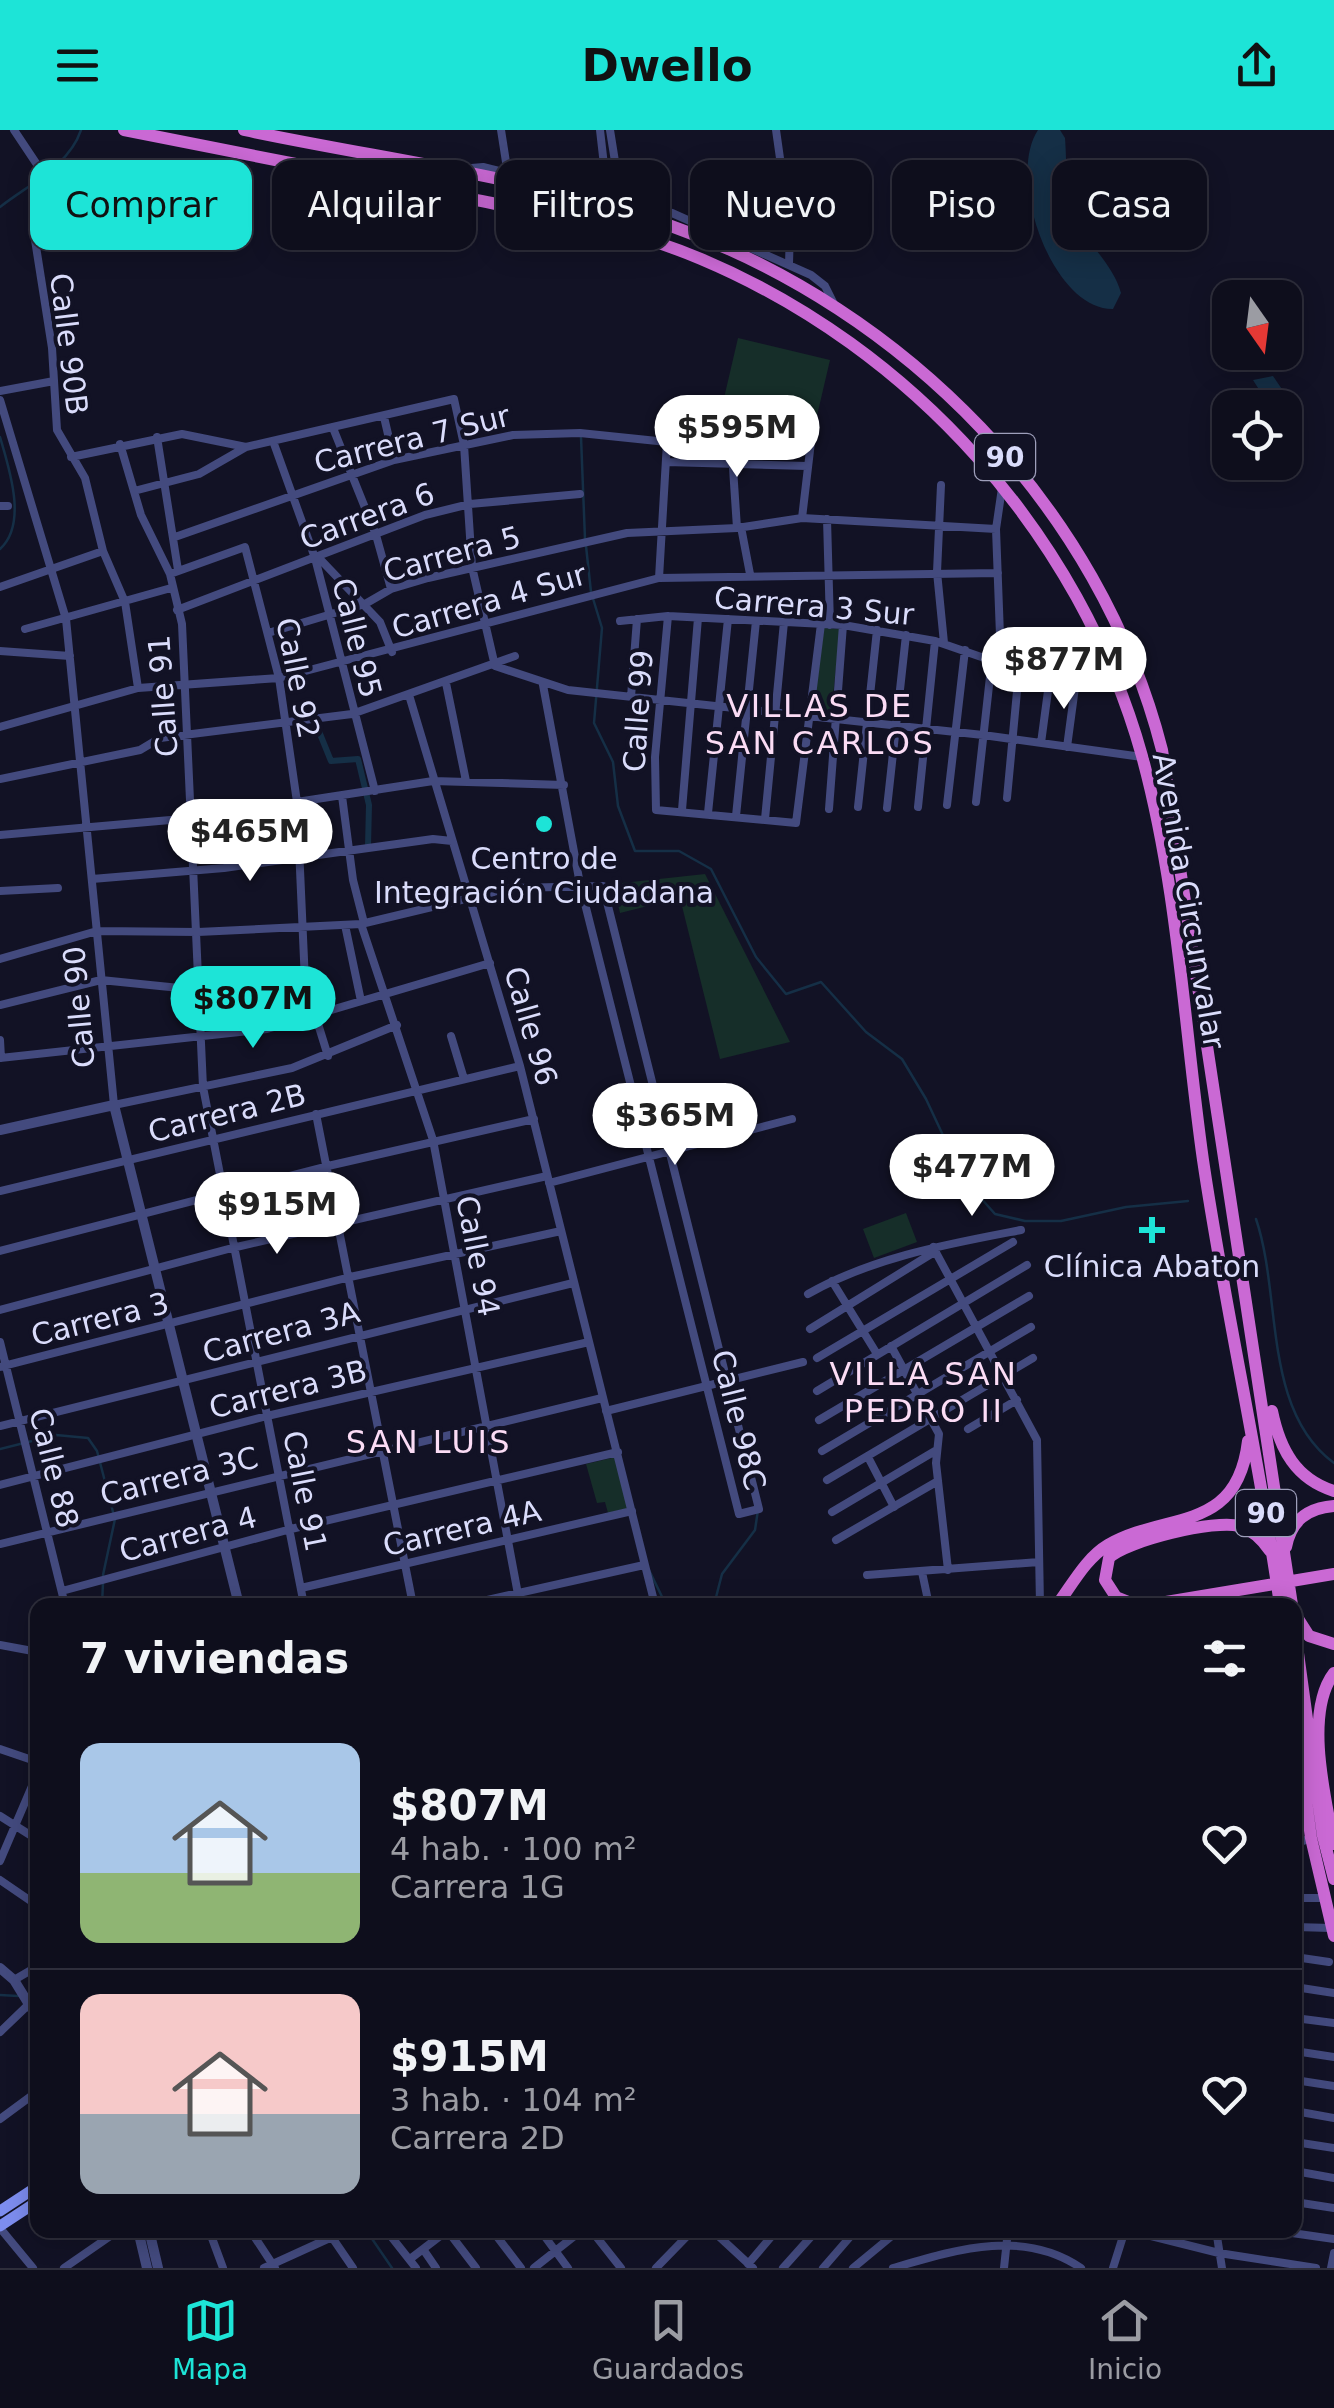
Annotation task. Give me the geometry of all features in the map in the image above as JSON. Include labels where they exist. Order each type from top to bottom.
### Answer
[{"type":"highway","name":"Avenida Circunvalar","points":[[124,130],[647,238],[738,274],[856,344],[920,398],[1002,486],[1071,587],[1118,687],[1142,757],[1181,971],[1217,1252],[1279,1559]]},
{"type":"highway","name":"Avenida Circunvalar","points":[[244,130],[450,172],[496,176]]},
{"type":"highway","name":"Avenida Circunvalar","points":[[670,225],[746,255],[835,306],[942,388],[1035,492],[1093,578],[1140,678],[1162,750],[1286,1598]]},
{"type":"highway","points":[[856,344],[868,328]]},
{"type":"highway","points":[[1236,1249],[1252,1290],[1273,1416],[1283,1448],[1302,1475],[1334,1492]]},
{"type":"highway","points":[[1064,1598],[1104,1547],[1194,1519],[1219,1502],[1244,1464],[1250,1423]]},
{"type":"highway","points":[[1121,1598],[1112,1594],[1105,1580],[1108,1558],[1128,1546],[1231,1524],[1258,1536],[1279,1559],[1298,1519],[1312,1510],[1334,1506]]},
{"type":"highway","name":"90","points":[[1204,1598],[1334,1578]]},
{"type":"highway","points":[[1302,1626],[1309,1636],[1334,1644]]},
{"type":"highway","points":[[1334,1673],[1319,1704],[1334,1844]]},
{"type":"highway","points":[[1302,1736],[1322,1760]]},
{"type":"highway","points":[[1302,1741],[1334,1879]]},
{"type":"highway","points":[[1302,1751],[1312,1838],[1333,1932]]},
{"type":"highway","points":[[1316,1792],[1322,1760]]},
{"type":"main road","points":[[0,2211],[30,2191]]},
{"type":"main road","points":[[0,2227],[30,2207]]},
{"type":"street","name":"Calle 90B","points":[[14,130],[56,193],[37,226],[35,240],[57,430],[92,498],[104,552],[125,602],[138,688]]},
{"type":"street","points":[[295,130],[310,146]]},
{"type":"street","points":[[501,130],[505,160]]},
{"type":"street","points":[[600,130],[603,160]]},
{"type":"street","points":[[610,130],[614,160]]},
{"type":"street","points":[[776,130],[781,160]]},
{"type":"street","points":[[670,212],[768,253],[822,282],[835,306]]},
{"type":"street","points":[[768,253],[774,250]]},
{"type":"street","points":[[789,250],[790,264]]},
{"type":"street","points":[[0,391],[54,381]]},
{"type":"street","points":[[134,491],[199,474],[246,447],[454,399],[464,445],[472,567],[495,666]]},
{"type":"street","name":"Calle 90","points":[[0,400],[66,619],[114,1105],[237,1598]]},
{"type":"street","points":[[659,578],[667,442],[681,408]]},
{"type":"street","points":[[384,416],[394,460]]},
{"type":"street","points":[[730,423],[730,461],[750,574]]},
{"type":"street","points":[[333,428],[376,536],[392,589]]},
{"type":"street","name":"Carrera 7 Sur","points":[[175,537],[350,474],[464,445],[541,431],[667,442]]},
{"type":"street","points":[[71,457],[182,434],[246,447]]},
{"type":"street","points":[[156,437],[175,537],[174,572]]},
{"type":"street","name":"Calle 95","points":[[274,441],[316,558],[369,791]]},
{"type":"street","points":[[802,518],[810,442]]},
{"type":"street","name":"Calle 91","points":[[120,444],[134,491],[174,572],[171,588],[185,653],[204,1086],[232,1248],[302,1598]]},
{"type":"street","points":[[667,462],[807,466]]},
{"type":"street","points":[[918,807],[925,730],[940,642],[940,484]]},
{"type":"street","points":[[976,802],[997,661],[996,529],[1002,486]]},
{"type":"street","name":"Carrera 6","points":[[177,610],[425,515],[470,504],[580,494]]},
{"type":"street","name":"Carrera 5","points":[[268,634],[365,604],[392,589],[627,532],[662,534],[739,528],[802,518],[996,529]]},
{"type":"street","points":[[698,618],[682,810],[796,823],[825,624],[827,519]]},
{"type":"street","name":"Calle 92","points":[[174,572],[245,546],[278,678],[298,802],[305,982],[328,1056]]},
{"type":"street","points":[[0,587],[104,552]]},
{"type":"street","points":[[316,558],[380,622],[392,652]]},
{"type":"street","name":"Carrera 4 Sur","points":[[0,727],[138,688],[278,678],[342,664],[659,578],[998,573]]},
{"type":"street","points":[[25,629],[171,588]]},
{"type":"street","name":"Carrera 3 Sur","points":[[620,621],[668,616],[843,625],[940,642],[1019,670],[1118,687]]},
{"type":"street","name":"Calle 99","points":[[668,616],[659,701],[656,810],[682,810]]},
{"type":"street","points":[[630,697],[637,619]]},
{"type":"street","points":[[708,813],[728,619]]},
{"type":"street","points":[[736,816],[756,621]]},
{"type":"street","points":[[765,820],[784,622]]},
{"type":"street","points":[[829,808],[843,625]]},
{"type":"street","points":[[858,807],[876,630]]},
{"type":"street","points":[[887,808],[906,635]]},
{"type":"street","points":[[947,805],[965,650]]},
{"type":"street","points":[[0,651],[70,656]]},
{"type":"street","points":[[0,778],[140,750],[160,738],[352,714],[516,656]]},
{"type":"street","points":[[495,666],[543,685],[593,693],[983,735],[1142,757]]},
{"type":"street","points":[[1006,798],[1019,670]]},
{"type":"street","points":[[1041,743],[1050,676]]},
{"type":"street","points":[[1068,747],[1076,680]]},
{"type":"street","points":[[446,683],[466,781]]},
{"type":"street","name":"Calle 98C","points":[[543,685],[580,884],[739,1514],[759,1509],[605,889],[598,883],[580,884]]},
{"type":"street","name":"Calle 96","points":[[409,695],[520,1066],[653,1598]]},
{"type":"street","points":[[0,835],[193,818],[434,781],[564,785]]},
{"type":"street","name":"Calle 94","points":[[342,796],[363,923],[433,1140],[519,1598]]},
{"type":"street","points":[[92,879],[301,859],[450,837]]},
{"type":"street","points":[[0,959],[97,931],[198,932],[345,925],[512,888],[580,884]]},
{"type":"street","points":[[0,891],[58,888]]},
{"type":"street","points":[[345,925],[361,1001]]},
{"type":"street","points":[[0,1040],[1,1058],[267,1029],[490,963]]},
{"type":"street","points":[[0,1005],[101,980],[199,990],[305,982]]},
{"type":"street","points":[[0,1130],[292,1068],[397,1025]]},
{"type":"street","points":[[451,1036],[464,1080]]},
{"type":"street","name":"Carrera 2B","points":[[0,1191],[520,1066]]},
{"type":"street","points":[[316,1114],[341,1222],[412,1598]]},
{"type":"street","points":[[0,1251],[433,1140],[534,1119]]},
{"type":"street","points":[[0,1310],[232,1248],[548,1180],[792,1119]]},
{"type":"street","points":[[808,1294],[832,1280],[934,1249],[1020,1230]]},
{"type":"street","name":"Carrera 3","points":[[3,1367],[350,1277],[560,1231]]},
{"type":"street","points":[[817,1358],[1013,1242]]},
{"type":"street","points":[[934,1249],[1018,1400],[1038,1446],[1040,1598]]},
{"type":"street","points":[[810,1328],[934,1249]]},
{"type":"street","points":[[816,1391],[1028,1265]]},
{"type":"street","points":[[832,1280],[877,1354]]},
{"type":"street","name":"Carrera 3A","points":[[0,1426],[574,1283]]},
{"type":"street","points":[[819,1420],[1029,1296]]},
{"type":"street","points":[[822,1451],[1030,1327]]},
{"type":"street","name":"Calle 88","points":[[0,1342],[3,1367],[26,1441],[64,1598]]},
{"type":"street","name":"Carrera 3B","points":[[0,1485],[267,1416],[589,1342]]},
{"type":"street","points":[[891,1346],[940,1434],[935,1451],[948,1570]]},
{"type":"street","points":[[827,1480],[1032,1358]]},
{"type":"street","points":[[606,1411],[803,1362]]},
{"type":"street","name":"Carrera 3C","points":[[0,1544],[602,1398]]},
{"type":"street","points":[[968,1428],[1018,1400]]},
{"type":"street","points":[[832,1512],[935,1451]]},
{"type":"street","name":"Carrera 4","points":[[62,1591],[291,1529],[618,1452]]},
{"type":"street","points":[[868,1457],[894,1507]]},
{"type":"street","points":[[836,1540],[938,1482]]},
{"type":"street","name":"Carrera 4A","points":[[300,1588],[632,1511]]},
{"type":"street","points":[[867,1576],[1039,1562]]},
{"type":"street","points":[[499,1598],[644,1565]]},
{"type":"street","points":[[922,1572],[928,1598]]},
{"type":"street","points":[[0,1644],[30,1650]]},
{"type":"street","points":[[0,1748],[30,1759]]},
{"type":"street","points":[[0,1861],[30,1793]]},
{"type":"street","points":[[0,1816],[30,1834]]},
{"type":"street","points":[[1302,1842],[1312,1838]]},
{"type":"street","points":[[0,1880],[30,1901]]},
{"type":"street","points":[[1302,1898],[1323,1898]]},
{"type":"street","points":[[1302,1928],[1333,1932]]},
{"type":"street","points":[[1302,1958],[1329,1962]]},
{"type":"street","points":[[15,1986],[30,2008]]},
{"type":"street","points":[[0,2032],[15,1986]]},
{"type":"street","points":[[1302,1989],[1334,1993]]},
{"type":"street","points":[[1302,2019],[1334,2023]]},
{"type":"street","points":[[1302,2052],[1334,2057]]},
{"type":"street","points":[[1302,2081],[1334,2086]]},
{"type":"street","points":[[0,2119],[30,2098]]},
{"type":"street","points":[[1302,2113],[1334,2118]]},
{"type":"street","points":[[1302,2143],[1334,2148]]},
{"type":"street","points":[[1302,2172],[1334,2178]]},
{"type":"street","points":[[1302,2203],[1334,2208]]},
{"type":"street","points":[[0,2227],[32,2268]]},
{"type":"street","points":[[1302,2234],[1334,2239]]},
{"type":"street","points":[[64,2268],[107,2238]]},
{"type":"street","points":[[140,2238],[147,2268]]},
{"type":"street","points":[[151,2238],[158,2268]]},
{"type":"street","points":[[213,2238],[222,2268]]},
{"type":"street","points":[[255,2238],[271,2267],[320,2238]]},
{"type":"street","points":[[332,2238],[353,2268]]},
{"type":"street","points":[[393,2238],[416,2268]]},
{"type":"street","points":[[410,2259],[437,2238]]},
{"type":"street","points":[[454,2238],[476,2268]]},
{"type":"street","points":[[498,2238],[522,2268]]},
{"type":"street","points":[[546,2238],[568,2268]]},
{"type":"street","points":[[534,2268],[571,2238]]},
{"type":"street","points":[[597,2238],[621,2268]]},
{"type":"street","points":[[656,2268],[685,2238]]},
{"type":"street","points":[[720,2238],[750,2266],[771,2238]]},
{"type":"street","points":[[784,2268],[809,2238]]},
{"type":"street","points":[[823,2268],[849,2238]]},
{"type":"street","points":[[853,2268],[868,2264],[892,2238]]},
{"type":"street","points":[[1004,2268],[1007,2238]]},
{"type":"street","points":[[1116,2267],[1124,2238]]},
{"type":"street","points":[[1160,2238],[1316,2268]]},
{"type":"street","points":[[1217,2238],[1222,2268]]},
{"type":"street","points":[[894,2268],[969,2247],[1006,2245],[1051,2252],[1080,2268]]},
{"type":"street","points":[[423,2249],[436,2268]]},
{"type":"street","points":[[1331,2268],[1334,2253]]},
{"type":"green space","points":[[738,338],[830,360],[816,420],[724,398]]},
{"type":"green space","points":[[824,628],[840,629],[831,715],[813,713]]},
{"type":"green space","points":[[705,874],[790,1042],[720,1059],[680,898],[620,913],[613,884]]},
{"type":"green space","points":[[906,1213],[917,1242],[874,1258],[863,1229]]},
{"type":"green space","points":[[616,1457],[629,1508],[608,1513],[605,1502],[597,1503],[586,1464]]},
{"type":"water","points":[[1038,130],[1060,130],[1065,138],[1066,160],[1052,160],[1052,250],[1096,250],[1121,293],[1113,309],[1091,304],[1071,288],[1054,265],[1032,208],[1030,151]]},
{"type":"water","points":[[1273,376],[1282,390],[1259,390],[1253,380]]},
{"type":"waterway","points":[[0,207],[57,164],[81,130]]},
{"type":"waterway","points":[[0,437],[15,511],[8,538],[0,549]]},
{"type":"waterway","points":[[581,437],[585,539]]},
{"type":"waterway","points":[[586,546],[591,592],[602,628],[594,723],[613,762],[618,806],[635,851],[679,851],[711,869],[756,957],[786,994],[821,982],[866,1032],[902,1059],[926,1099],[963,1178],[995,1214],[1025,1221],[1061,1221],[1126,1207],[1188,1201]]},
{"type":"waterway","points":[[316,724],[331,761],[358,759],[369,805],[368,846]]},
{"type":"waterway","points":[[1256,1219],[1285,1383],[1295,1413],[1311,1440],[1334,1463]]},
{"type":"waterway","points":[[0,1449],[56,1435],[88,1438],[97,1451],[113,1512]]},
{"type":"waterway","points":[[716,1598],[722,1574],[755,1530],[758,1510]]},
{"type":"waterway","points":[[103,1575],[115,1519]]},
{"type":"waterway","points":[[649,1570],[663,1598]]},
{"type":"waterway","points":[[102,1598],[103,1583]]},
{"type":"waterway","points":[[0,1995],[18,1996]]},
{"type":"waterway","points":[[371,2238],[392,2268]]},
{"type":"place","name":"Centro de Integración Ciudadana","points":[[544,824]]},
{"type":"place","name":"Clínica Abaton","points":[[1152,1230]]},
{"type":"district","name":"VILLAS DE SAN CARLOS","points":[[820,724]]},
{"type":"district","name":"VILLA SAN PEDRO II","points":[[924,1392]]},
{"type":"district","name":"SAN LUIS","points":[[429,1442]]}]
